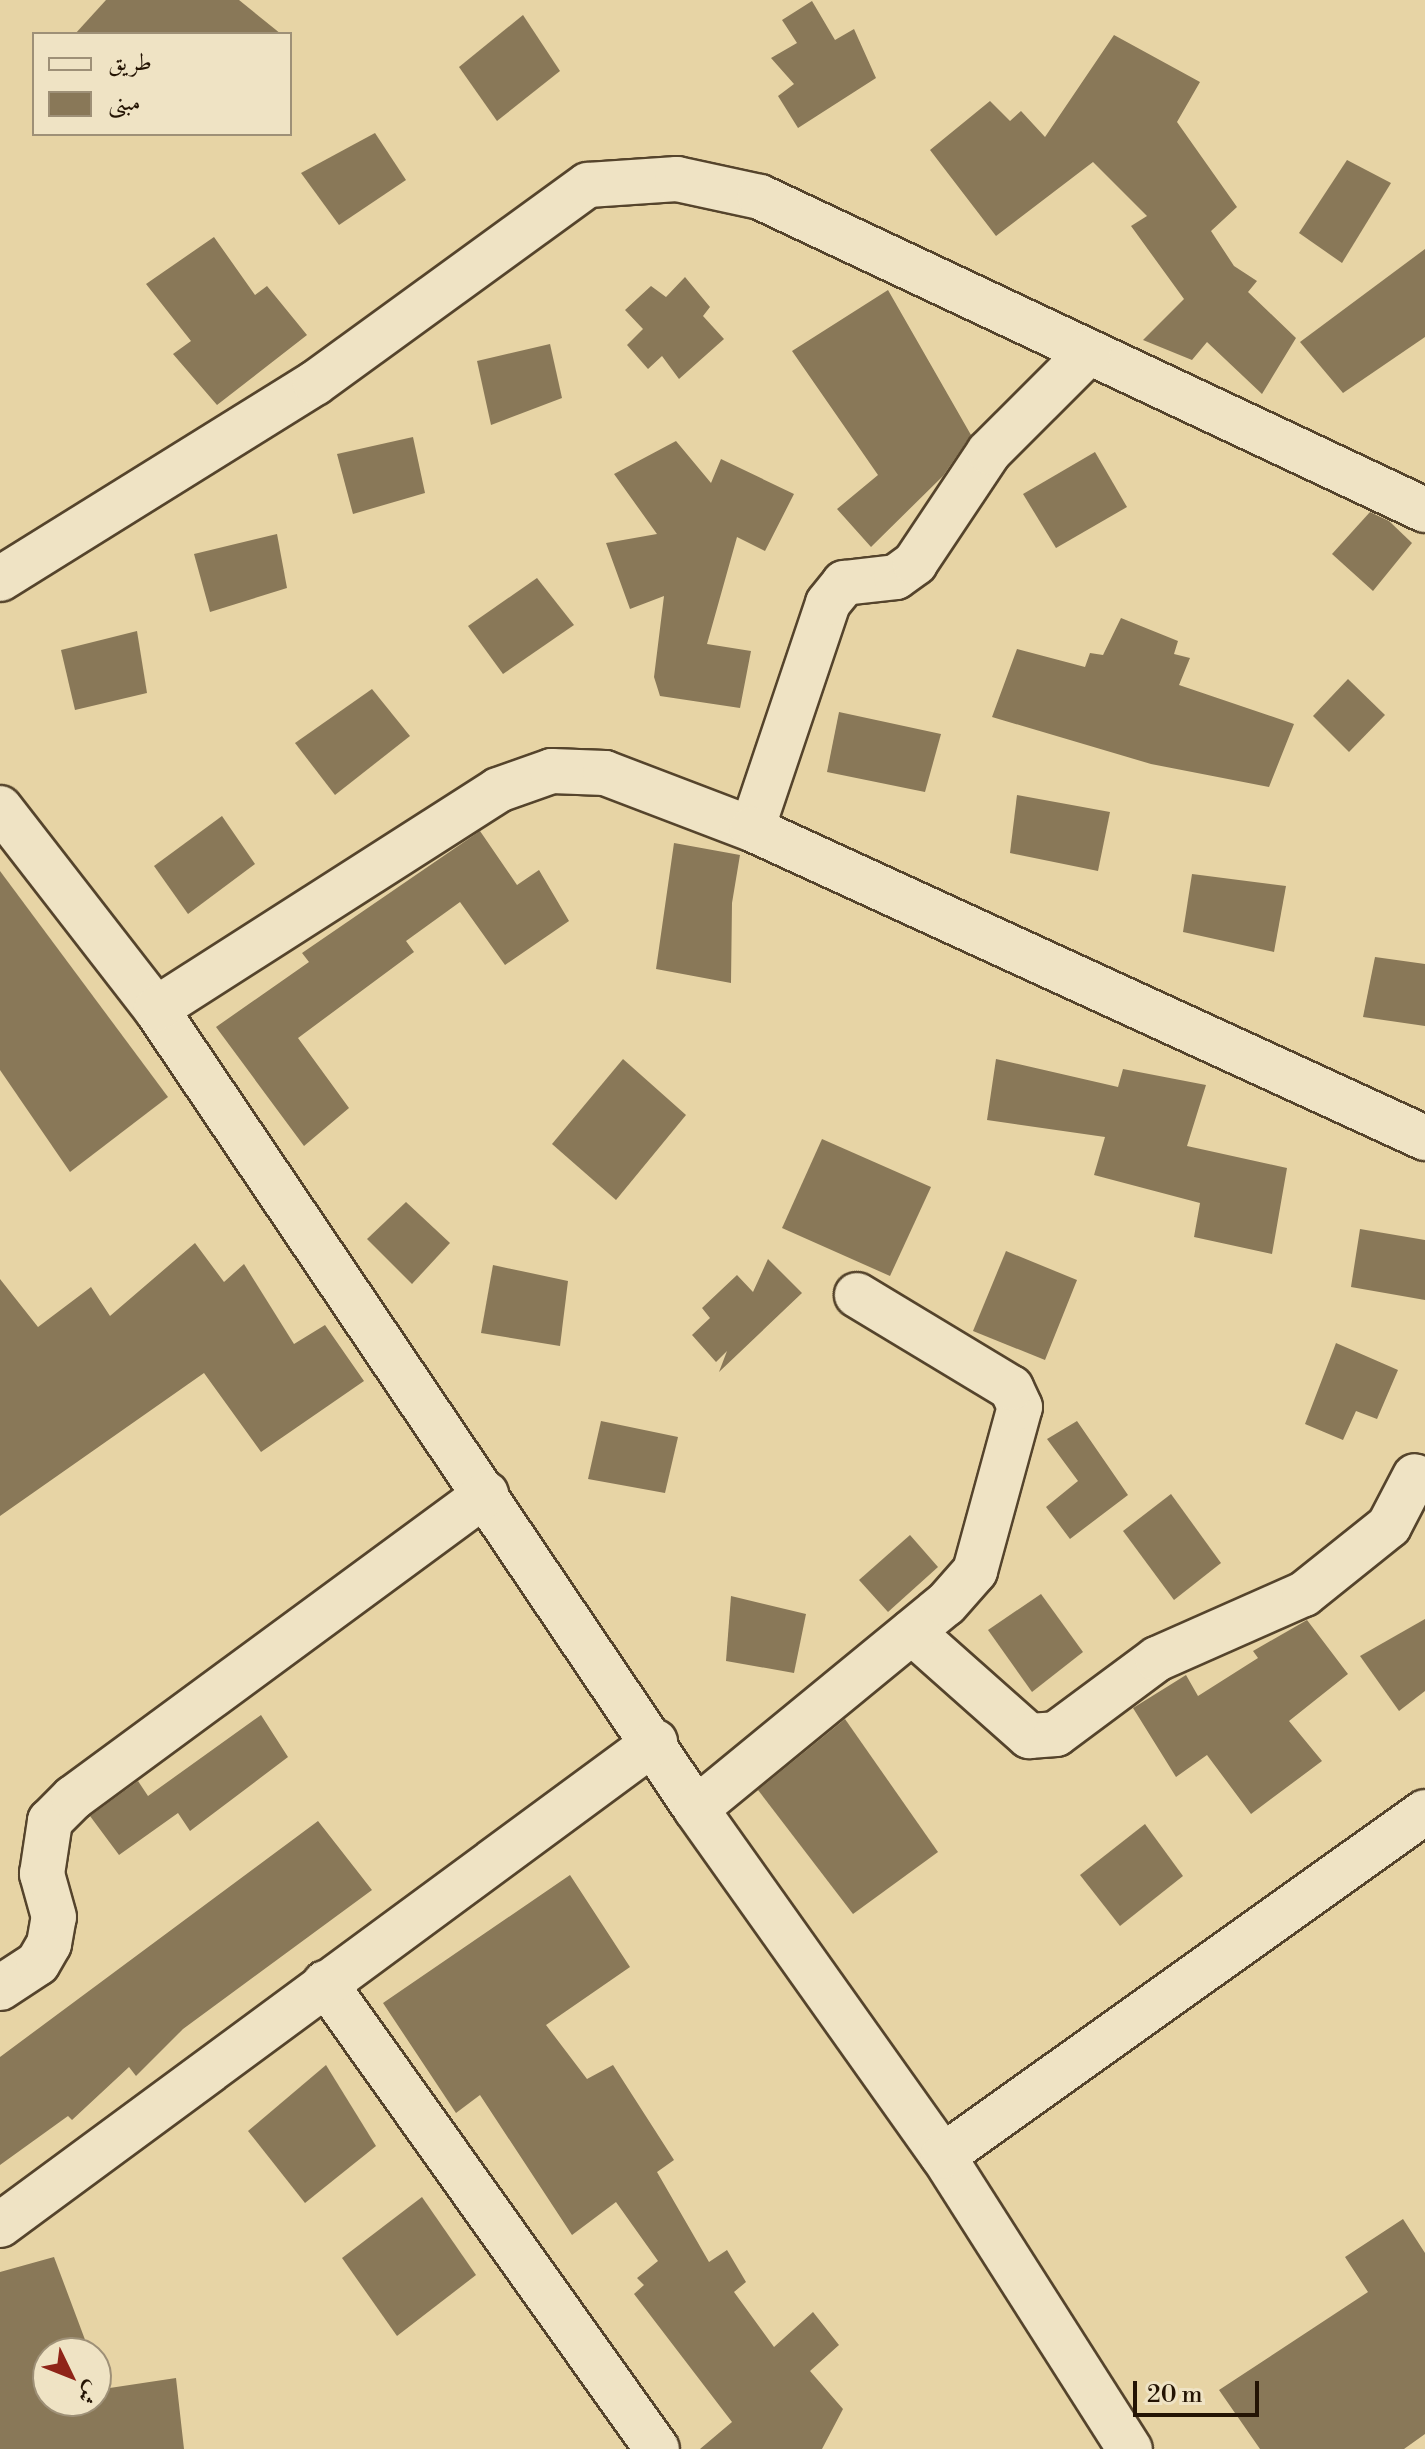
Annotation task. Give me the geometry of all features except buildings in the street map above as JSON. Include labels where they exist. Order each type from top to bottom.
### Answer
[{"type":"street","points":[[0,579],[315,383],[588,185],[677,179],[760,197],[1425,510]]},
{"type":"street","points":[[752,829],[828,603],[844,583],[896,577],[915,563],[989,452],[1089,352]]},
{"type":"street","points":[[156,1009],[498,790],[552,771],[605,773],[752,829],[1425,1138]]},
{"type":"street","points":[[0,808],[156,1009],[655,1742],[696,1809],[943,2156],[1130,2449]]},
{"type":"street","points":[[696,1809],[912,1632],[975,1571],[1020,1407],[1011,1388],[857,1295]]},
{"type":"street","points":[[912,1632],[1029,1736],[1056,1734],[1157,1659],[1304,1594],[1389,1526],[1415,1476]]},
{"type":"street","points":[[0,1988],[38,1963],[49,1944],[54,1917],[42,1874],[50,1821],[73,1798],[486,1494]]},
{"type":"street","points":[[0,2225],[655,1742]]},
{"type":"street","points":[[943,2156],[1425,1812]]},
{"type":"street","points":[[325,1983],[657,2449]]}]
